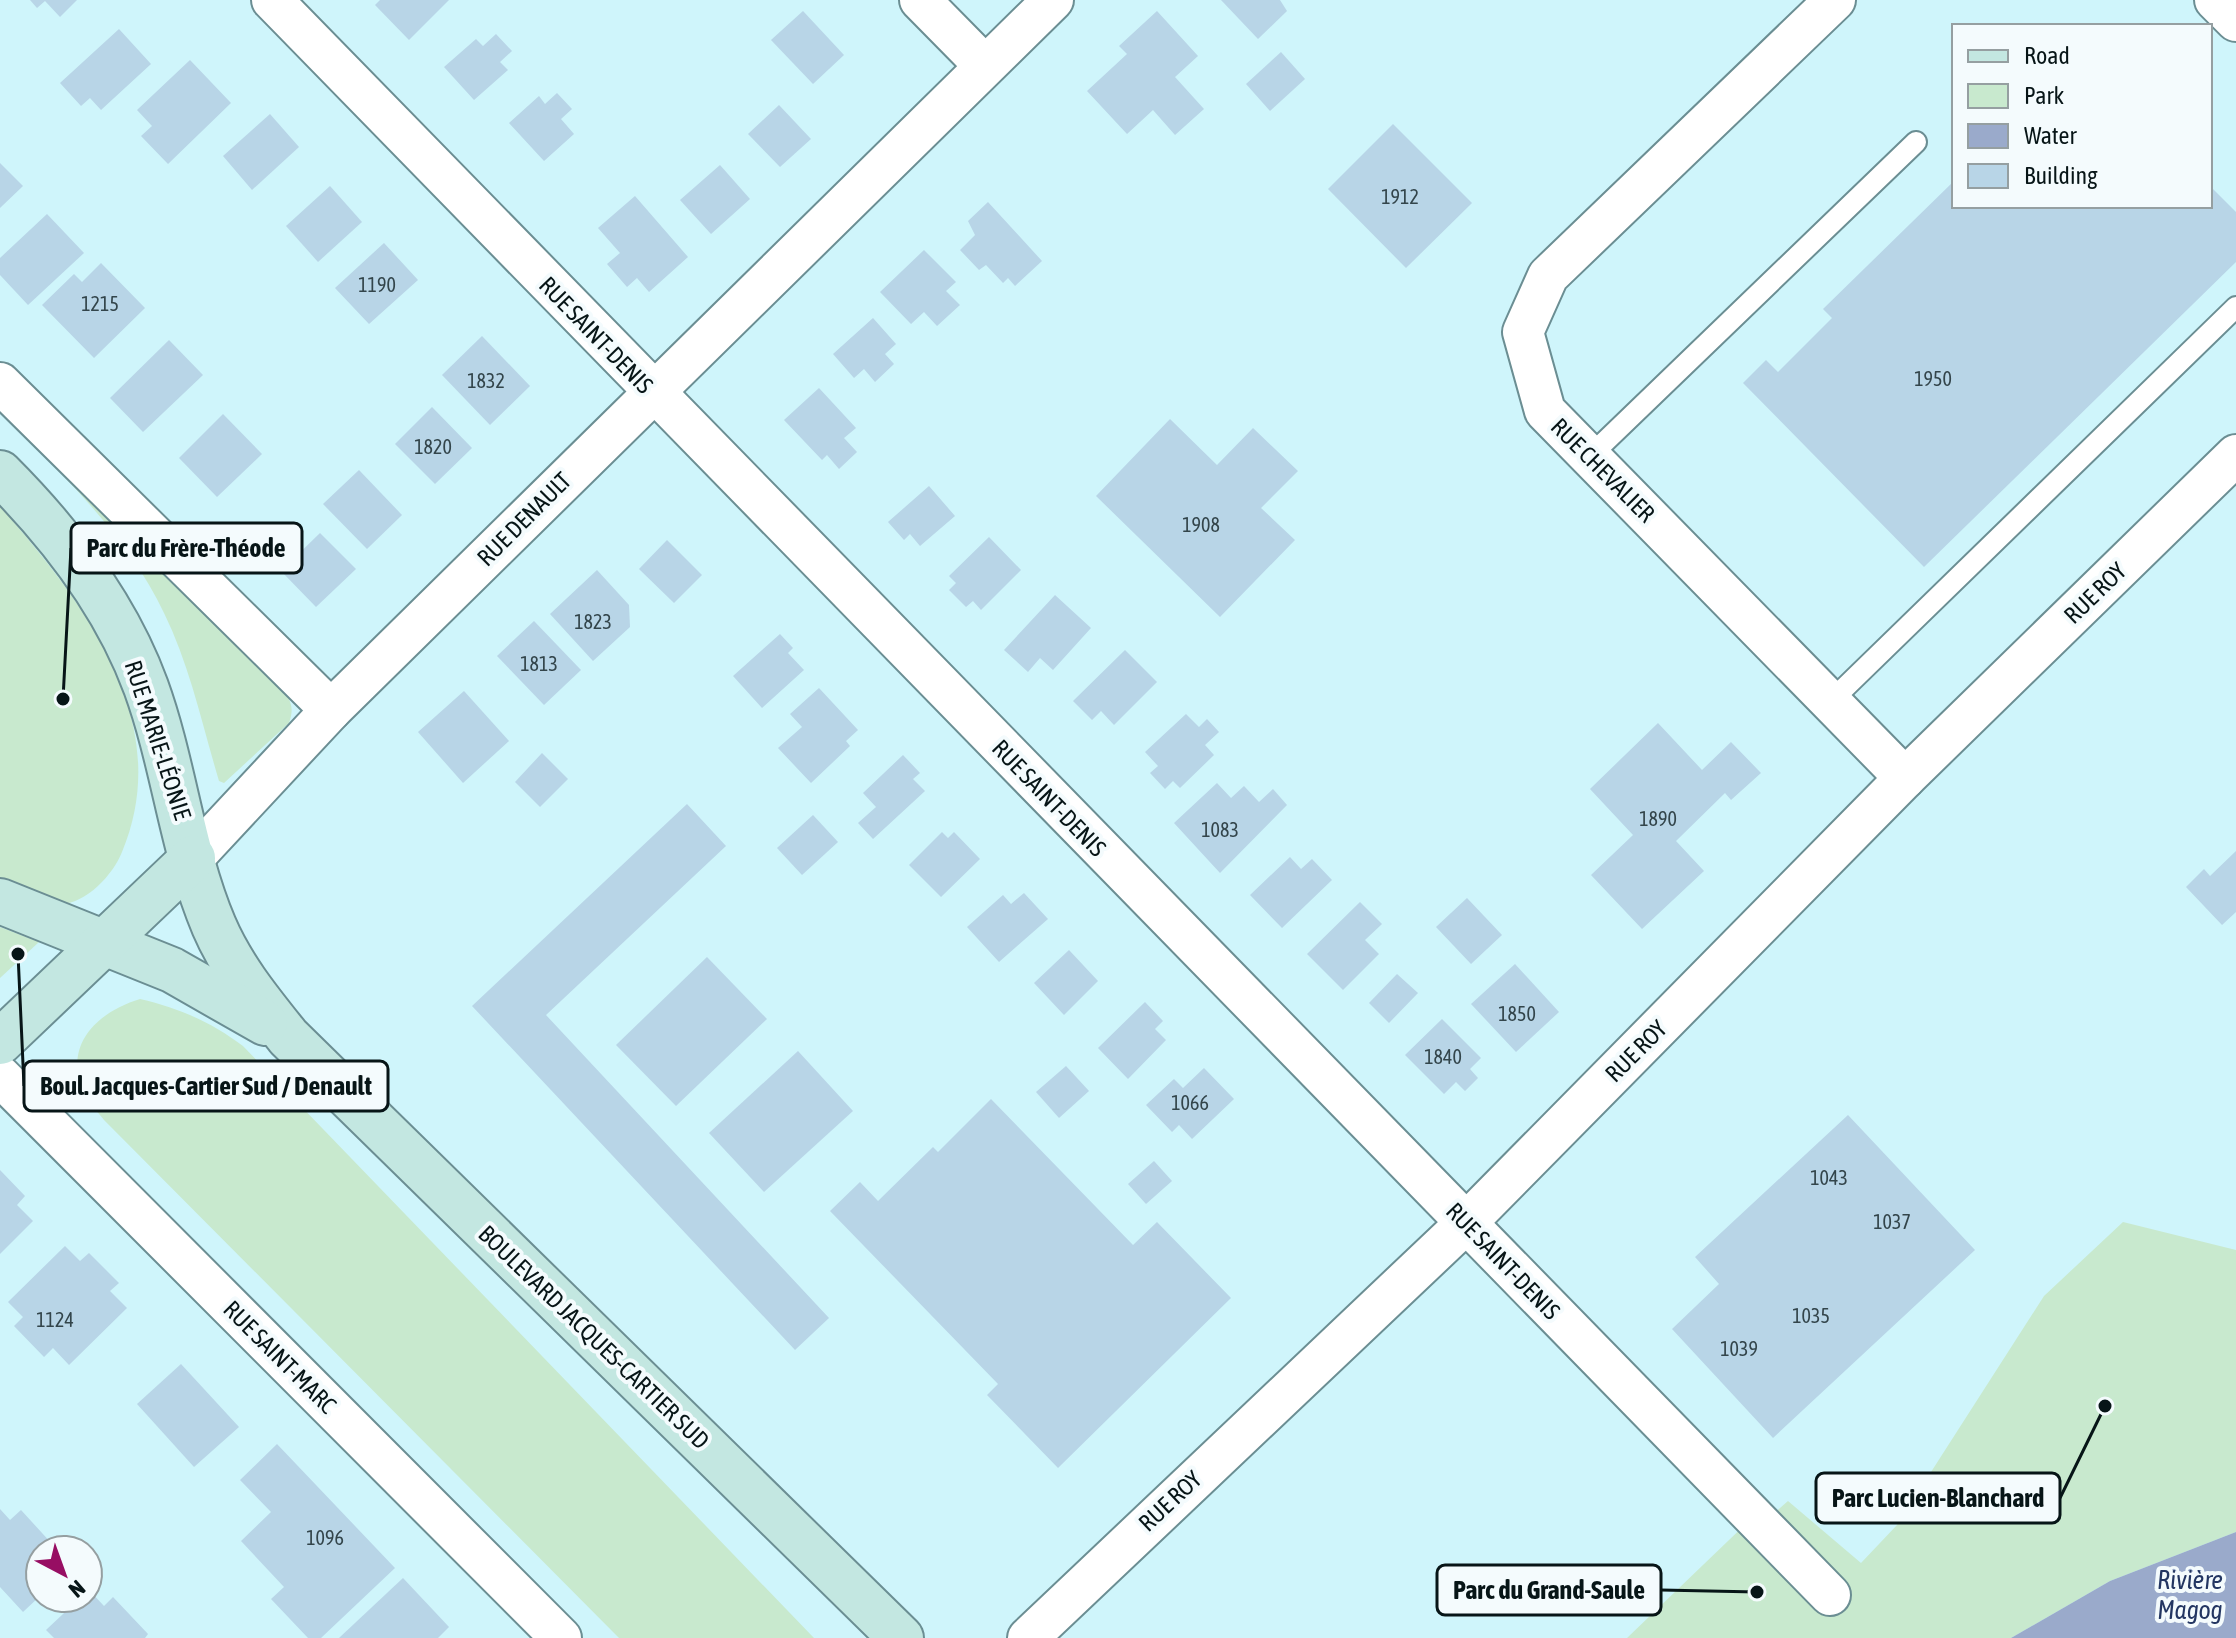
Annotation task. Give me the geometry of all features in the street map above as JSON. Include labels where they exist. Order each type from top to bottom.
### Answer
[{"type":"main road","name":"RUE MARIE-LÉONIE","points":[[0,473],[64,542],[121,632],[145,686],[193,858]]},
{"type":"main road","name":"RUE DENAULT","points":[[0,1042],[108,944],[193,858]]},
{"type":"main road","name":"BOULEVARD JACQUES-CARTIER SUD","points":[[193,858],[220,936],[245,984],[288,1037],[896,1633]]},
{"type":"main road","name":"BOULEVARD JACQUES-CARTIER SUD","points":[[0,901],[172,970],[288,1037]]},
{"type":"street","name":"RUE SAINT-DENIS","points":[[272,0],[652,393],[1830,1595]]},
{"type":"street","points":[[920,0],[985,66]]},
{"type":"street","name":"RUE DENAULT","points":[[193,858],[331,710],[1053,0]]},
{"type":"street","name":"RUE CHEVALIER","points":[[1835,0],[1548,276],[1523,332],[1545,411],[1905,778]]},
{"type":"street","points":[[2215,0],[2236,21]]},
{"type":"street","points":[[0,383],[331,710]]},
{"type":"street","name":"RUE ROY","points":[[1028,1638],[1466,1223],[1905,778],[2236,455]]},
{"type":"street","name":"RUE SAINT-MARC","points":[[0,1076],[561,1638]]},
{"type":"lane","points":[[1590,456],[1916,142]]},
{"type":"lane","points":[[1830,702],[2236,307]]},
{"type":"green space","points":[[16,427],[285,692],[292,708],[289,723],[224,783],[219,781],[181,654],[150,587],[98,514]]},
{"type":"green space","points":[[0,506],[89,622],[112,665],[129,710],[138,756],[136,803],[118,861],[97,887],[69,903],[45,902],[0,888]]},
{"type":"green space","points":[[0,927],[39,942],[0,978]]},
{"type":"green space","points":[[140,999],[194,1017],[243,1046],[814,1638],[619,1638],[91,1105],[79,1077],[77,1061],[87,1034],[110,1013]]},
{"type":"green space","points":[[2123,1222],[2236,1250],[2236,1532],[2110,1581],[2011,1638],[1627,1638],[1754,1516],[1762,1524],[1788,1501],[1861,1563],[1897,1525],[2044,1296]]},
{"type":"water","name":"Rivière Magog","points":[[2236,1532],[2236,1638],[2011,1638],[2110,1581]]},
{"type":"building","points":[[30,0],[77,0],[60,17],[45,1],[37,8]]},
{"type":"building","points":[[380,0],[449,0],[409,40],[375,5]]},
{"type":"building","points":[[1221,0],[1280,0],[1287,11],[1258,39]]},
{"type":"building","points":[[803,11],[844,55],[813,84],[771,40]]},
{"type":"building","points":[[1157,11],[1198,56],[1175,77],[1204,109],[1175,135],[1153,110],[1127,134],[1087,91],[1127,54],[1119,46]]},
{"type":"building","points":[[119,29],[151,64],[101,110],[90,98],[81,106],[60,83]]},
{"type":"building","points":[[496,34],[512,51],[500,62],[508,70],[474,100],[444,67],[476,39],[483,46]]},
{"type":"building","points":[[1281,52],[1305,79],[1270,111],[1246,84]]},
{"type":"building","points":[[190,60],[231,103],[168,164],[141,136],[152,126],[137,110]]},
{"type":"building","points":[[557,93],[572,109],[561,119],[574,134],[544,161],[509,123],[539,96],[545,104]]},
{"type":"building","points":[[779,105],[811,139],[780,167],[748,134]]},
{"type":"building","points":[[270,114],[299,147],[252,190],[223,156]]},
{"type":"building","points":[[1393,124],[1472,203],[1406,268],[1328,189]]},
{"type":"building","points":[[0,163],[23,186],[0,208]]},
{"type":"building","points":[[720,165],[750,199],[711,234],[680,200]]},
{"type":"building","points":[[1952,183],[1952,208],[2212,208],[2212,188],[2236,212],[2236,262],[1924,567],[1743,383],[1766,360],[1778,372],[1832,318],[1823,309]]},
{"type":"building","points":[[330,186],[362,222],[318,262],[286,226]]},
{"type":"building","points":[[635,196],[688,257],[649,292],[637,278],[627,287],[607,264],[620,253],[598,228]]},
{"type":"building","points":[[988,202],[1042,261],[1015,286],[1008,278],[1003,283],[986,265],[979,270],[960,250],[975,235],[968,221]]},
{"type":"building","points":[[47,214],[84,253],[28,305],[0,275],[0,258]]},
{"type":"building","points":[[384,243],[418,280],[369,324],[335,288]]},
{"type":"building","points":[[924,250],[956,282],[946,291],[960,305],[937,326],[924,312],[911,324],[880,292]]},
{"type":"building","points":[[101,263],[145,308],[94,358],[42,305],[74,274],[82,282]]},
{"type":"building","points":[[873,318],[896,344],[885,354],[894,364],[875,382],[864,369],[854,378],[833,354]]},
{"type":"building","points":[[482,336],[530,386],[490,425],[442,375]]},
{"type":"building","points":[[169,340],[203,375],[143,432],[110,398]]},
{"type":"building","points":[[819,388],[856,428],[844,438],[857,452],[839,469],[827,455],[822,460],[784,420]]},
{"type":"building","points":[[432,407],[472,448],[435,484],[395,444]]},
{"type":"building","points":[[223,414],[262,454],[217,497],[179,458]]},
{"type":"building","points":[[1170,419],[1217,465],[1253,428],[1298,471],[1261,508],[1295,540],[1220,617],[1096,496]]},
{"type":"building","points":[[359,470],[402,515],[367,549],[323,504]]},
{"type":"building","points":[[929,486],[955,516],[920,546],[910,534],[904,540],[888,522]]},
{"type":"building","points":[[320,533],[356,569],[316,607],[281,571]]},
{"type":"building","points":[[989,537],[1021,570],[981,610],[973,601],[966,607],[949,590],[956,583],[949,576]]},
{"type":"building","points":[[667,540],[702,575],[674,603],[639,569]]},
{"type":"building","points":[[597,570],[629,605],[630,627],[593,661],[550,614]]},
{"type":"building","points":[[1055,595],[1091,628],[1053,670],[1040,658],[1028,672],[1004,650]]},
{"type":"building","points":[[534,621],[581,670],[544,705],[497,656]]},
{"type":"building","points":[[780,634],[793,648],[788,653],[804,670],[762,708],[733,676]]},
{"type":"building","points":[[1125,650],[1157,682],[1114,725],[1101,711],[1092,720],[1073,701]]},
{"type":"building","points":[[819,688],[858,730],[846,741],[850,746],[811,783],[778,748],[802,727],[790,714]]},
{"type":"building","points":[[464,691],[509,741],[463,783],[418,732]]},
{"type":"building","points":[[1186,714],[1199,727],[1207,719],[1219,732],[1205,745],[1214,755],[1180,788],[1173,781],[1165,789],[1150,773],[1158,766],[1145,752]]},
{"type":"building","points":[[1658,723],[1702,770],[1731,742],[1761,773],[1731,800],[1725,793],[1676,841],[1704,871],[1642,929],[1591,875],[1633,835],[1590,789]]},
{"type":"building","points":[[542,753],[568,779],[540,807],[515,782]]},
{"type":"building","points":[[903,755],[920,773],[913,779],[925,791],[873,839],[858,823],[876,807],[863,793]]},
{"type":"building","points":[[1217,783],[1231,798],[1244,786],[1259,802],[1273,789],[1287,805],[1220,873],[1174,823]]},
{"type":"building","points":[[687,804],[726,846],[546,1015],[829,1318],[795,1350],[472,1006]]},
{"type":"building","points":[[813,815],[838,842],[802,875],[777,848]]},
{"type":"building","points":[[942,832],[948,838],[954,832],[980,859],[941,897],[909,865]]},
{"type":"building","points":[[2236,851],[2236,912],[2222,925],[2186,887],[2204,869],[2210,876]]},
{"type":"building","points":[[1290,857],[1301,869],[1312,859],[1332,880],[1282,928],[1250,895]]},
{"type":"building","points":[[1024,893],[1048,919],[999,962],[967,927],[1003,895],[1011,904]]},
{"type":"building","points":[[1467,898],[1502,935],[1471,964],[1436,927]]},
{"type":"building","points":[[1360,902],[1382,924],[1365,940],[1379,954],[1343,990],[1307,954]]},
{"type":"building","points":[[1069,950],[1098,981],[1064,1015],[1034,983]]},
{"type":"building","points":[[707,957],[767,1019],[676,1106],[616,1045]]},
{"type":"building","points":[[1515,964],[1559,1012],[1516,1052],[1471,1004]]},
{"type":"building","points":[[1397,974],[1418,993],[1389,1023],[1369,1003]]},
{"type":"building","points":[[1145,1002],[1163,1021],[1155,1029],[1166,1040],[1128,1079],[1098,1048]]},
{"type":"building","points":[[1442,1019],[1481,1058],[1470,1069],[1478,1078],[1465,1091],[1456,1082],[1444,1094],[1405,1055]]},
{"type":"building","points":[[798,1051],[853,1111],[764,1192],[709,1133]]},
{"type":"building","points":[[1066,1066],[1089,1091],[1059,1118],[1036,1092]]},
{"type":"building","points":[[1204,1068],[1234,1099],[1192,1139],[1179,1125],[1172,1132],[1146,1105],[1174,1079],[1183,1088]]},
{"type":"building","points":[[991,1099],[1133,1245],[1157,1222],[1231,1298],[1058,1468],[987,1395],[998,1384],[830,1211],[860,1182],[878,1201],[933,1147],[938,1152]]},
{"type":"building","points":[[1848,1115],[1975,1250],[1773,1438],[1672,1329],[1719,1284],[1695,1257]]},
{"type":"building","points":[[1154,1161],[1172,1181],[1146,1204],[1128,1184]]},
{"type":"building","points":[[0,1170],[25,1196],[17,1205],[33,1221],[0,1254]]},
{"type":"building","points":[[65,1246],[80,1261],[89,1253],[119,1283],[110,1291],[127,1308],[69,1365],[53,1348],[44,1357],[14,1326],[23,1317],[8,1302]]},
{"type":"building","points":[[181,1364],[239,1427],[194,1467],[137,1404]]},
{"type":"building","points":[[277,1444],[395,1568],[321,1638],[308,1638],[271,1599],[284,1587],[241,1541],[271,1512],[240,1480]]},
{"type":"building","points":[[0,1509],[10,1520],[21,1510],[43,1534],[24,1534],[24,1611],[0,1587]]},
{"type":"building","points":[[403,1578],[449,1627],[438,1638],[339,1638]]},
{"type":"building","points":[[113,1597],[148,1634],[145,1638],[54,1638],[46,1630],[63,1614],[104,1614],[104,1606]]},
{"type":"place","name":"Parc du Frère-Théode","points":[[63,699]]},
{"type":"place","name":"Boul. Jacques-Cartier Sud / Denault","points":[[18,954]]},
{"type":"place","name":"Parc Lucien-Blanchard","points":[[2105,1406]]},
{"type":"place","name":"Parc du Grand-Saule","points":[[1757,1592]]}]
